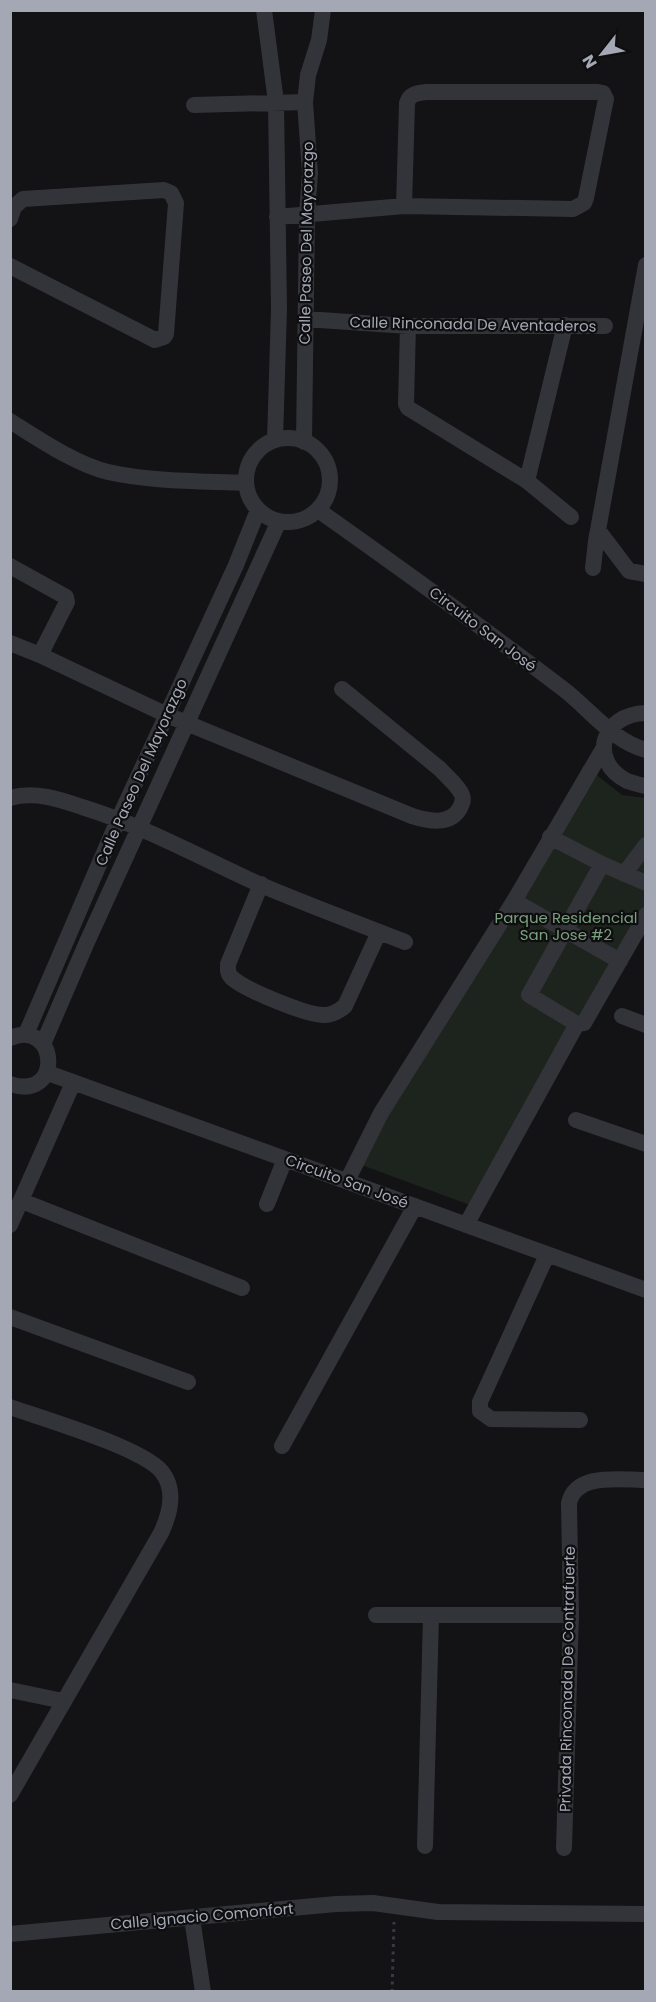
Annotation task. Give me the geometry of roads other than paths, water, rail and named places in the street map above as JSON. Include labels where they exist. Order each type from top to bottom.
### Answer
[{"type":"street","name":"Calle Paseo Del Mayorazgo","points":[[264,10],[276,102],[279,309],[275,440]]},
{"type":"street","name":"Calle Paseo Del Mayorazgo","points":[[304,442],[307,215],[310,173],[305,102],[308,75],[320,40],[323,10]]},
{"type":"street","points":[[277,217],[404,206],[573,209],[580,207],[586,198],[605,96],[598,92],[428,92],[414,95],[408,99],[407,103],[404,206]]},
{"type":"street","points":[[194,105],[305,102]]},
{"type":"street","points":[[10,219],[14,201],[23,199],[164,189],[171,193],[176,203],[166,334],[155,340],[10,266]]},
{"type":"street","points":[[593,568],[645,264]]},
{"type":"street","name":"Calle Rinconada De Aventaderos","points":[[305,319],[408,326],[605,326]]},
{"type":"street","points":[[527,481],[566,325]]},
{"type":"street","points":[[408,326],[406,404],[408,408],[527,481],[571,517]]},
{"type":"street","points":[[10,421],[79,460],[108,471],[184,481],[246,483]]},
{"type":"street","points":[[285,438],[304,442],[316,449],[324,459],[329,472],[330,486],[326,499],[318,510],[296,522],[271,519],[258,510],[252,502],[246,483],[247,469],[253,456],[263,446],[275,440],[285,438]]},
{"type":"street","name":"Calle Paseo Del Mayorazgo","points":[[43,1044],[129,822],[177,719],[258,510]]},
{"type":"street","name":"Circuito San José","points":[[318,510],[531,664],[576,699],[609,730],[633,746],[645,750]]},
{"type":"street","name":"Calle Paseo Del Mayorazgo","points":[[18,1036],[129,822],[177,719],[279,521]]},
{"type":"street","points":[[598,530],[629,571],[645,574]]},
{"type":"street","points":[[10,566],[66,597],[66,602],[40,655]]},
{"type":"street","points":[[10,643],[177,719],[412,816],[429,821],[452,818],[457,813],[463,799],[462,793],[440,769],[342,689]]},
{"type":"street","points":[[347,1181],[381,1113],[514,901],[603,749],[609,730],[625,716],[645,713]]},
{"type":"street","points":[[603,749],[609,764],[616,772],[627,781],[645,786]]},
{"type":"street","points":[[10,798],[35,795],[59,799],[129,822],[261,884],[405,942]]},
{"type":"street","points":[[550,837],[645,883]]},
{"type":"street","points":[[624,873],[645,844]]},
{"type":"street","points":[[602,864],[529,995],[577,1024],[584,1023],[645,915]]},
{"type":"street","points":[[261,884],[228,964],[231,977],[256,993],[317,1015],[335,1013],[345,1006],[379,932]]},
{"type":"street","points":[[514,901],[620,961]]},
{"type":"street","points":[[622,1016],[645,1024]]},
{"type":"street","points":[[466,1225],[577,1024]]},
{"type":"street","points":[[10,1084],[20,1087],[30,1086],[39,1082],[48,1073],[49,1059],[43,1044],[35,1037],[18,1036]]},
{"type":"street","name":"Circuito San José","points":[[48,1073],[645,1290]]},
{"type":"street","points":[[10,1225],[73,1083]]},
{"type":"street","points":[[576,1120],[645,1144]]},
{"type":"street","points":[[267,1204],[285,1159]]},
{"type":"street","points":[[22,1201],[242,1288]]},
{"type":"street","points":[[282,1446],[416,1206]]},
{"type":"street","points":[[547,1255],[480,1402],[480,1411],[491,1419],[580,1420]]},
{"type":"street","points":[[10,1317],[188,1382]]},
{"type":"street","points":[[10,1407],[134,1452],[153,1462],[167,1481],[171,1497],[169,1515],[153,1547],[10,1795]]},
{"type":"street","name":"Privada Rinconada De Contrafuerte","points":[[564,1848],[571,1615],[570,1497],[581,1485],[589,1482],[645,1480]]},
{"type":"street","points":[[376,1615],[571,1615]]},
{"type":"street","points":[[425,1846],[431,1615]]},
{"type":"street","points":[[10,1690],[63,1701]]},
{"type":"street","name":"Calle Ignacio Comonfort","points":[[10,1934],[336,1904],[394,1905],[438,1911],[645,1914]]},
{"type":"street","points":[[192,1918],[203,1992]]},
{"type":"park label","name":"Parque Residencial San Jose #2","points":[[566,926]]}]
